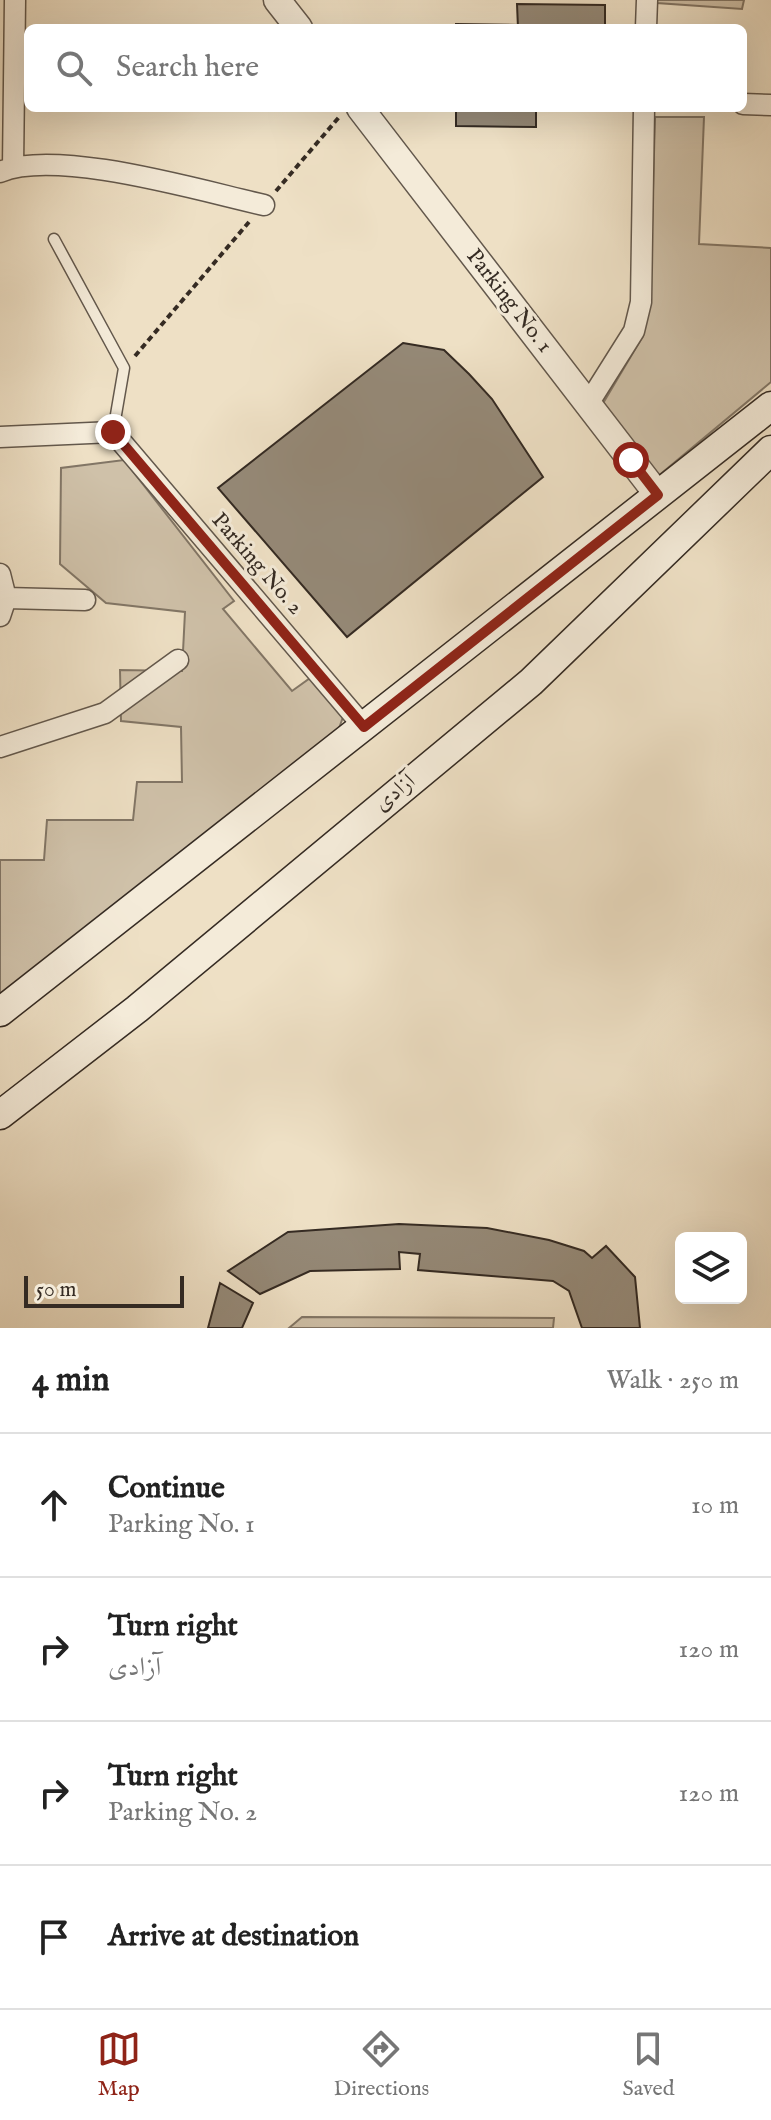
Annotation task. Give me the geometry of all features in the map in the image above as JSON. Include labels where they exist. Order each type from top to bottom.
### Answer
[{"type":"main road","points":[[0,1012],[771,406]]},
{"type":"main road","name":"آزادی","points":[[0,1115],[137,1009],[531,682],[771,450]]},
{"type":"street","points":[[15,0],[6,169],[87,166],[264,205]]},
{"type":"street","points":[[277,0],[296,24]]},
{"type":"street","points":[[646,24],[647,0]]},
{"type":"street","points":[[747,104],[771,105]]},
{"type":"street","name":"Parking No. 1","points":[[363,112],[658,495]]},
{"type":"street","points":[[588,404],[634,331],[641,302],[644,112]]},
{"type":"street","points":[[0,437],[113,432]]},
{"type":"street","name":"Parking No. 2","points":[[113,432],[364,727]]},
{"type":"street","points":[[0,574],[3,607],[85,600]]},
{"type":"street","points":[[0,747],[105,713],[178,660]]},
{"type":"lane","points":[[54,239],[124,368],[113,432]]},
{"type":"path","points":[[124,368],[344,112]]},
{"type":"shaded area","points":[[657,0],[744,0],[742,9],[657,3]]},
{"type":"shaded area","points":[[655,117],[704,117],[699,244],[771,248],[771,382],[657,477],[602,405],[643,336],[650,300]]},
{"type":"shaded area","points":[[124,460],[234,601],[223,609],[292,691],[313,676],[343,717],[337,734],[0,1000],[0,860],[44,860],[47,820],[133,820],[137,782],[182,782],[181,727],[121,721],[120,670],[182,671],[185,612],[106,603],[60,564],[61,468]]},
{"type":"shaded area","points":[[302,1317],[554,1318],[553,1328],[289,1328]]},
{"type":"building","points":[[517,4],[605,5],[605,24],[518,24]]},
{"type":"building","points":[[456,112],[536,112],[536,127],[456,126]]},
{"type":"building","points":[[403,343],[444,350],[492,399],[543,477],[347,637],[218,488]]},
{"type":"building","points":[[399,1224],[487,1228],[549,1240],[584,1251],[592,1258],[606,1246],[635,1277],[640,1328],[582,1328],[569,1291],[553,1281],[418,1270],[420,1254],[399,1252],[400,1269],[310,1271],[260,1294],[228,1271],[288,1232]]},
{"type":"building","points":[[220,1283],[253,1303],[242,1328],[208,1328]]},
{"type":"route","points":[[113,432],[364,727],[658,495],[631,460]]}]
